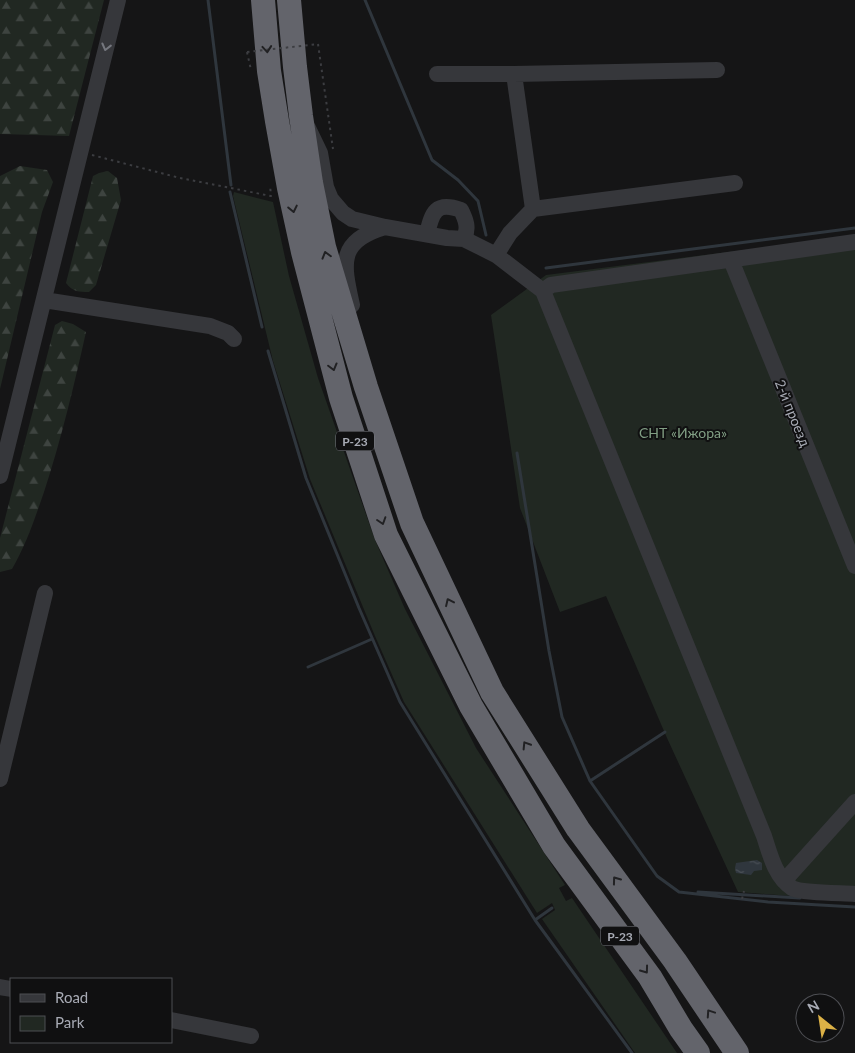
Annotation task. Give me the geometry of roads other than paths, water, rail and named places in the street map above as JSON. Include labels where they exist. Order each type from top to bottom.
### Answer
[{"type":"highway","name":"Р-23","points":[[263,0],[269,71],[276,121],[303,252],[341,398],[386,535],[476,714],[554,846],[650,977],[681,1029],[698,1053]]},
{"type":"highway","name":"Р-23","points":[[289,0],[301,116],[311,183],[324,247],[350,335],[412,523],[492,692],[578,829],[675,961],[737,1053]]},
{"type":"street","points":[[0,476],[118,0]]},
{"type":"street","points":[[437,74],[717,70]]},
{"type":"street","points":[[514,74],[533,209]]},
{"type":"street","points":[[301,116],[313,136],[320,153],[326,187],[337,207],[352,219],[385,227],[464,239],[496,255],[544,291],[764,836],[774,865],[784,881],[794,889],[855,894]]},
{"type":"street","points":[[496,255],[510,233],[533,209],[735,183]]},
{"type":"street","points":[[427,234],[433,213],[438,208],[450,206],[461,210],[465,218],[467,233],[464,239]]},
{"type":"street","points":[[350,335],[353,311],[347,280],[347,254],[357,240],[369,232],[385,227]]},
{"type":"street","points":[[544,291],[551,285],[855,242]]},
{"type":"street","name":"2-й проезд","points":[[731,260],[855,566]]},
{"type":"street","points":[[44,300],[210,326],[228,332],[234,339]]},
{"type":"street","points":[[0,779],[45,592]]},
{"type":"street","points":[[784,881],[855,802]]},
{"type":"street","points":[[172,1020],[251,1036]]},
{"type":"street","points":[[681,1029],[692,1053]]},
{"type":"water","points":[[757,860],[762,863],[762,870],[754,871],[751,875],[736,873],[736,863]]},
{"type":"waterway","points":[[208,0],[231,185]]},
{"type":"waterway","points":[[365,0],[432,160],[458,180],[478,201],[486,235]]},
{"type":"waterway","points":[[230,192],[262,327]]},
{"type":"waterway","points":[[546,268],[855,228]]},
{"type":"waterway","points":[[268,351],[306,478],[400,702],[535,920],[632,1053]]},
{"type":"waterway","points":[[517,453],[549,651],[562,717],[590,781],[665,732]]},
{"type":"waterway","points":[[308,667],[372,639]]},
{"type":"waterway","points":[[590,781],[657,876],[679,892],[768,902],[855,907]]},
{"type":"waterway","points":[[698,892],[800,898]]},
{"type":"waterway","points":[[535,920],[552,908]]},
{"type":"park label","name":"СНТ «Ижора»","points":[[683,432]]}]
